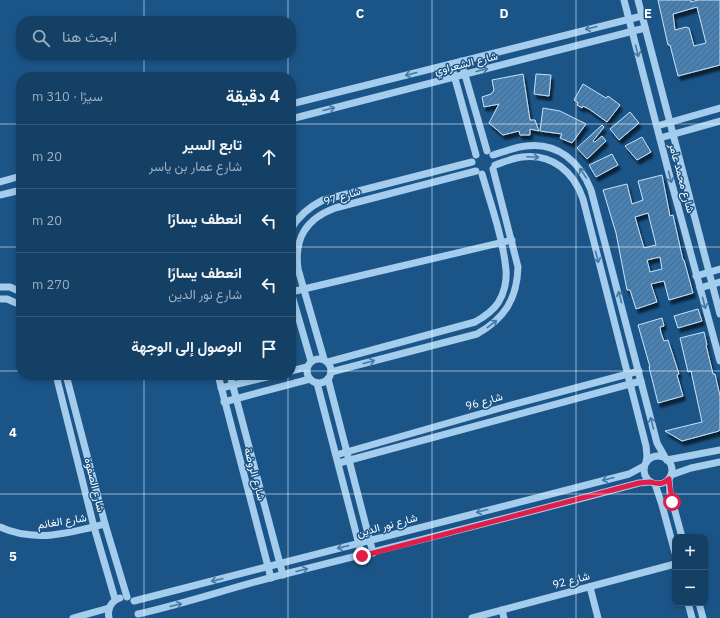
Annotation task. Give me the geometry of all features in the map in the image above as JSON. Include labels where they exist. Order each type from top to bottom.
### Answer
[{"type":"street","name":"شارع محمد عامر","points":[[624,0],[696,276],[720,361]]},
{"type":"street","name":"شارع محمد عامر","points":[[638,0],[720,314]]},
{"type":"street","name":"شارع الشعراوي","points":[[296,103],[642,16]]},
{"type":"street","name":"شارع الشعراوي","points":[[296,118],[645,28]]},
{"type":"street","points":[[331,372],[477,334],[500,318],[508,307],[514,294],[518,266],[494,167],[495,159],[490,153],[461,61]]},
{"type":"street","points":[[451,64],[476,155]]},
{"type":"street","points":[[657,126],[720,108]]},
{"type":"street","points":[[660,138],[720,121]]},
{"type":"street","points":[[296,369],[317,359],[326,361],[474,322],[488,314],[499,302],[505,287],[506,271],[501,242],[479,172],[472,162],[479,152],[490,153],[526,146],[550,148],[561,152],[580,168],[587,178],[591,190],[657,443],[671,466],[671,498],[681,534]]},
{"type":"street","points":[[479,172],[489,173],[494,167],[521,157],[539,157],[548,159],[560,166],[571,175],[576,182],[583,199],[646,446],[647,461],[645,464],[644,476],[652,483],[662,505],[672,542]]},
{"type":"street","name":"شارع 97","points":[[296,220],[308,208],[323,200],[472,162]]},
{"type":"street","name":"شارع 97","points":[[326,361],[303,289],[297,256],[299,243],[304,231],[312,220],[335,208],[479,172]]},
{"type":"street","points":[[0,182],[16,177]]},
{"type":"street","points":[[0,195],[16,191]]},
{"type":"street","points":[[296,291],[512,240]]},
{"type":"street","points":[[696,276],[720,269]]},
{"type":"street","points":[[700,288],[720,282]]},
{"type":"street","points":[[0,287],[10,287],[16,290]]},
{"type":"street","points":[[0,299],[7,299],[16,303]]},
{"type":"street","points":[[296,312],[309,364],[307,373],[310,379],[317,383],[328,379],[331,372],[326,361]]},
{"type":"street","name":"شارع 96","points":[[336,455],[504,407],[639,371]]},
{"type":"street","points":[[224,402],[310,379]]},
{"type":"street","points":[[328,379],[373,553]]},
{"type":"street","name":"شارع الصفوة","points":[[57,380],[94,527],[115,599]]},
{"type":"street","name":"شارع الصفوة","points":[[67,380],[106,524],[130,599],[138,607],[138,616]]},
{"type":"street","name":"شارع الروضة","points":[[219,380],[271,578]]},
{"type":"street","name":"شارع الروضة","points":[[231,380],[283,575]]},
{"type":"street","points":[[221,388],[254,380]]},
{"type":"street","name":"شارع 96","points":[[338,463],[641,381]]},
{"type":"street","points":[[317,383],[362,556]]},
{"type":"street","name":"شارع نور الدين","points":[[115,599],[123,597],[130,599],[268,567],[629,474],[645,464],[648,459],[655,456],[667,459],[720,450]]},
{"type":"street","points":[[138,616],[271,578],[362,556],[639,483],[662,484],[670,477],[691,468],[720,462]]},
{"type":"street","name":"شارع الغانم","points":[[0,527],[22,535],[39,536],[106,524]]},
{"type":"street","name":"شارع 92","points":[[472,618],[672,565]]},
{"type":"street","points":[[590,586],[598,618]]},
{"type":"street","points":[[109,618],[109,608],[115,599]]},
{"type":"street","points":[[689,606],[692,618]]},
{"type":"street","points":[[700,606],[703,618]]},
{"type":"street","points":[[73,618],[109,608]]},
{"type":"street","points":[[502,610],[504,618]]},
{"type":"building","points":[[658,0],[691,0],[691,2],[698,0],[720,0],[720,65],[678,76],[670,45],[668,45]],"holes":[[[697,7],[706,43],[694,46],[689,28],[686,27],[675,30],[673,14]]]},
{"type":"building","points":[[523,74],[530,120],[535,120],[539,131],[530,129],[530,135],[520,135],[519,131],[503,135],[489,123],[499,104],[484,107],[482,97],[491,94],[494,90],[492,80]]},
{"type":"building","points":[[536,74],[551,75],[549,96],[534,94]]},
{"type":"building","points":[[583,84],[606,98],[608,96],[620,105],[607,122],[589,109],[583,106],[582,108],[577,105],[578,103],[574,100]]},
{"type":"building","points":[[543,108],[560,111],[586,124],[572,143],[560,138],[562,134],[540,131]]},
{"type":"building","points":[[630,112],[639,123],[619,140],[610,129]]},
{"type":"building","points":[[602,125],[604,127],[593,141],[595,142],[602,136],[606,141],[587,159],[577,148]]},
{"type":"building","points":[[642,137],[651,152],[637,160],[625,146]]},
{"type":"building","points":[[612,154],[618,165],[596,177],[589,165]]},
{"type":"building","points":[[662,175],[670,216],[673,215],[683,260],[693,293],[669,300],[664,281],[651,284],[657,302],[636,309],[630,290],[627,290],[616,233],[603,190],[627,184],[632,204],[643,200],[638,181]],"holes":[[[648,213],[656,245],[644,248],[635,217]],[[660,257],[662,269],[650,272],[647,260]]]},
{"type":"building","points":[[698,309],[702,321],[678,328],[674,316]]},
{"type":"building","points":[[662,318],[664,326],[660,327],[661,333],[664,341],[668,340],[679,374],[677,375],[683,396],[658,403],[638,325]]},
{"type":"building","points":[[704,332],[713,374],[715,374],[720,396],[720,430],[682,441],[665,431],[702,422],[691,371],[688,372],[680,338]]},
{"type":"route","points":[[362,556],[639,483],[650,482],[662,484],[669,479],[672,502]]}]
